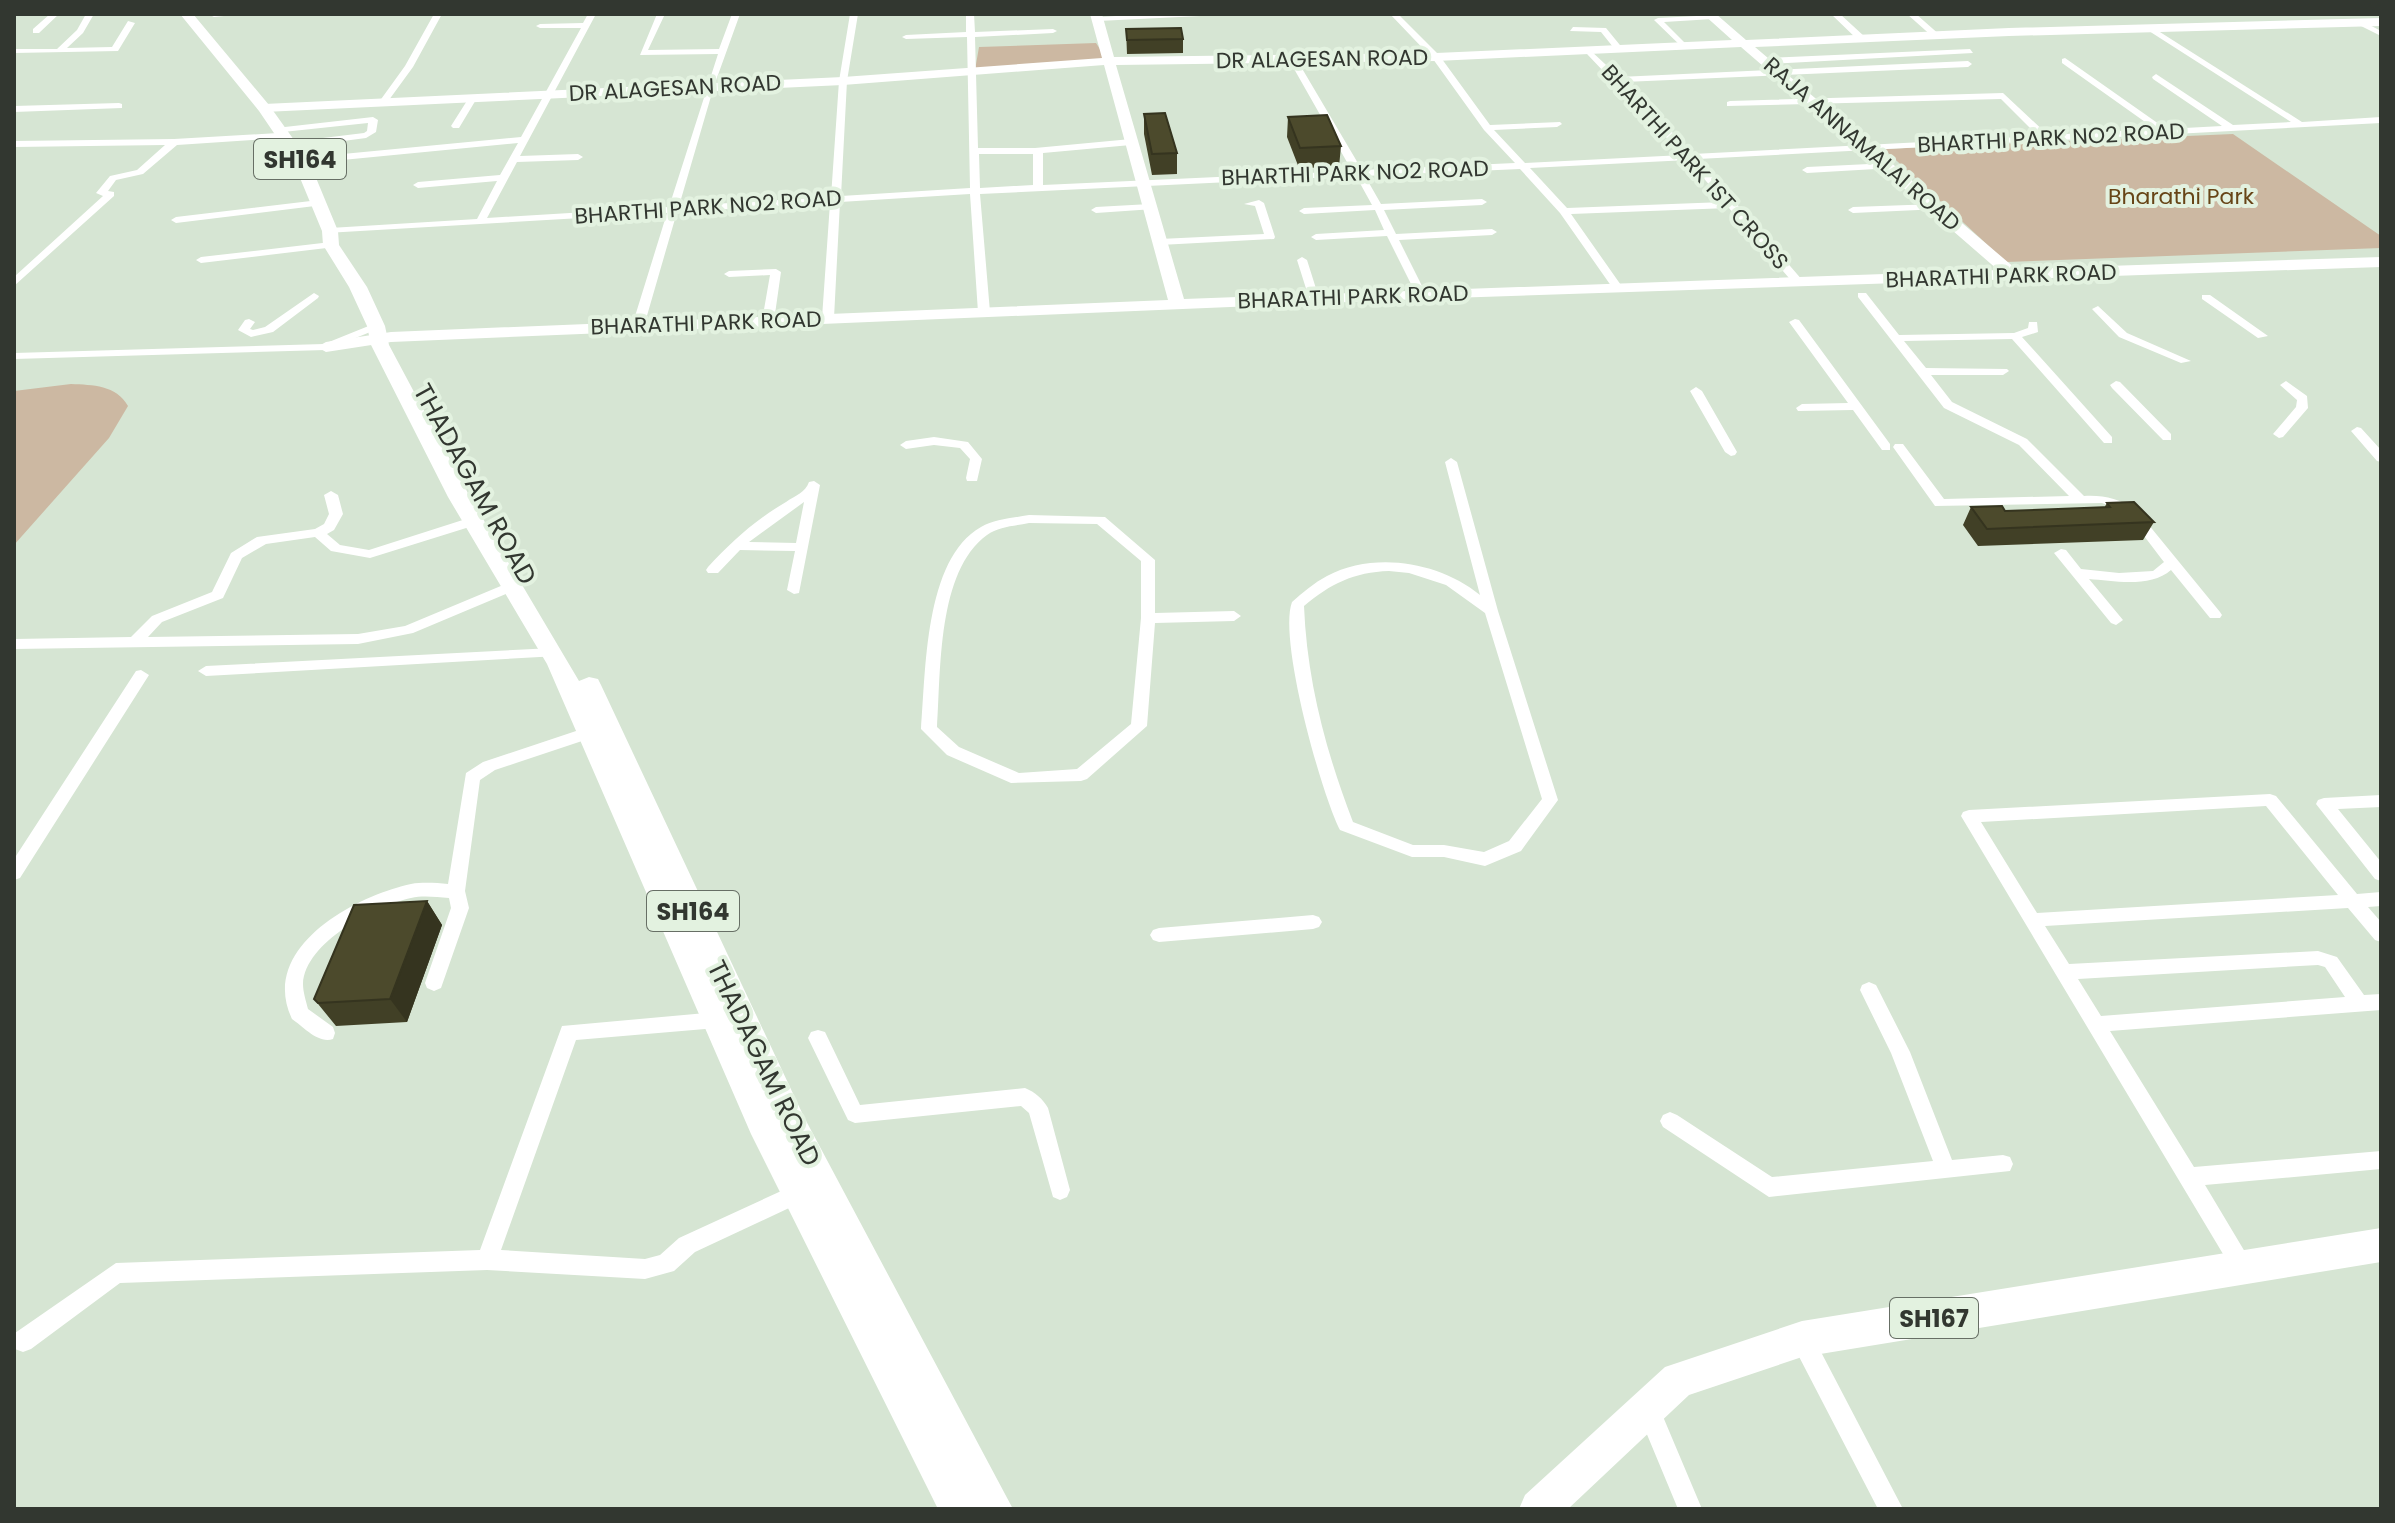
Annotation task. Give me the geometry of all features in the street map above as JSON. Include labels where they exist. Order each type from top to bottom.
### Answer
[{"type":"main road","name":"THADAGAM ROAD","points":[[186,14],[264,108],[301,161],[331,238],[474,521],[553,653],[591,732],[762,1124],[959,1509]]},
{"type":"main road","name":"THADAGAM ROAD","points":[[382,334],[397,341],[433,416],[589,685],[793,1127],[993,1509]]},
{"type":"main road","name":"SH167","points":[[1539,1509],[1678,1380],[1802,1339],[2381,1245]]},
{"type":"street","points":[[36,31],[55,14]]},
{"type":"street","points":[[59,51],[80,31],[90,14]]},
{"type":"street","points":[[214,15],[240,14]]},
{"type":"street","points":[[383,102],[409,67],[438,14]]},
{"type":"street","points":[[480,222],[546,94],[592,14]]},
{"type":"street","points":[[661,14],[643,53],[723,51]]},
{"type":"street","points":[[638,326],[710,86],[736,14]]},
{"type":"street","points":[[828,318],[838,199],[843,81],[854,14]]},
{"type":"street","points":[[970,14],[973,151],[984,312]]},
{"type":"street","points":[[1177,304],[1097,17],[1200,14]]},
{"type":"street","points":[[1394,14],[1436,57],[1487,128],[1564,211],[1618,288]]},
{"type":"street","points":[[1835,14],[1862,39]]},
{"type":"street","points":[[1911,14],[1937,36]]},
{"type":"street","points":[[1684,47],[1658,20],[1711,15]]},
{"type":"street","name":"RAJA ANNAMALAI ROAD","points":[[1711,15],[2013,275]]},
{"type":"street","points":[[2360,22],[2381,34]]},
{"type":"street","name":"DR ALAGESAN ROAD","points":[[264,108],[843,81],[1111,61],[1436,57],[1937,36],[2381,22]]},
{"type":"street","points":[[14,51],[115,49],[131,23]]},
{"type":"street","points":[[540,26],[586,25]]},
{"type":"street","points":[[1573,29],[1603,30],[1620,50]]},
{"type":"street","points":[[2152,29],[2300,124]]},
{"type":"street","points":[[906,37],[1053,31]]},
{"type":"street","points":[[1616,80],[1915,53],[1970,51]]},
{"type":"street","name":"BHARTHI PARK 1ST CROSS","points":[[1590,52],[1690,156],[1799,283]]},
{"type":"street","points":[[1915,53],[1931,66]]},
{"type":"street","points":[[1293,60],[1378,207],[1421,294]]},
{"type":"street","points":[[2065,61],[2166,133]]},
{"type":"street","points":[[1773,66],[1968,64]]},
{"type":"street","points":[[2156,77],[2233,129]]},
{"type":"street","points":[[1730,104],[2003,96],[2046,138]]},
{"type":"street","points":[[456,126],[473,98]]},
{"type":"street","points":[[14,109],[119,106]]},
{"type":"street","points":[[14,144],[366,135],[371,131],[373,120],[284,137]]},
{"type":"street","name":"BHARTHI PARK NO2 ROAD","points":[[201,260],[331,238],[480,222],[674,209],[1143,182],[1522,166],[2381,120]]},
{"type":"street","points":[[1487,128],[1557,124]]},
{"type":"street","points":[[301,161],[523,140]]},
{"type":"street","points":[[14,283],[111,194],[101,193],[113,178],[140,172],[174,142]]},
{"type":"street","points":[[973,151],[1038,151],[1131,142]]},
{"type":"street","points":[[1038,151],[1038,188]]},
{"type":"street","points":[[513,159],[578,157]]},
{"type":"street","points":[[1807,170],[1890,166]]},
{"type":"street","points":[[418,185],[503,178]]},
{"type":"street","points":[[1302,212],[1482,202]]},
{"type":"street","points":[[176,220],[319,203]]},
{"type":"street","points":[[1160,242],[1270,237],[1259,203],[1249,204]]},
{"type":"street","points":[[1564,211],[1733,205]]},
{"type":"street","points":[[1096,210],[1150,207]]},
{"type":"street","points":[[1853,210],[1936,207]]},
{"type":"street","points":[[1316,237],[1492,232]]},
{"type":"street","points":[[1302,260],[1314,298]]},
{"type":"street","name":"BHARATHI PARK ROAD","points":[[326,347],[382,334],[1421,294],[2381,262]]},
{"type":"street","points":[[729,274],[776,272],[768,321]]},
{"type":"street","points":[[1862,295],[1948,405],[2023,442],[2080,499]]},
{"type":"street","points":[[239,348],[250,328],[269,330],[314,296]]},
{"type":"street","points":[[2206,297],[2262,336]]},
{"type":"street","points":[[2098,309],[2123,335],[2185,361]]},
{"type":"street","points":[[1795,322],[1856,406],[1940,503],[2103,499],[2121,505],[2134,516],[2215,615]]},
{"type":"street","points":[[1896,338],[2015,336],[2034,330],[2033,324]]},
{"type":"street","points":[[2015,336],[2108,440]]},
{"type":"street","points":[[14,356],[326,347]]},
{"type":"street","points":[[1922,372],[2003,371]]},
{"type":"street","points":[[2116,385],[2167,437]]},
{"type":"street","points":[[2279,434],[2302,408],[2303,399],[2286,385]]},
{"type":"street","points":[[1696,391],[1731,452]]},
{"type":"street","points":[[1802,408],[1856,406]]},
{"type":"street","points":[[2357,431],[2381,458]]},
{"type":"street","points":[[906,445],[934,441],[964,445],[976,459],[972,478]]},
{"type":"street","points":[[1451,462],[1491,611],[1550,800],[1515,846],[1485,859],[1444,851],[1412,851],[1346,826],[1331,788],[1296,641],[1297,605],[1312,591],[1357,568],[1393,564],[1453,583],[1491,611]]},
{"type":"street","points":[[713,570],[734,546],[814,488],[794,590]]},
{"type":"street","points":[[137,640],[157,619],[218,595],[236,556],[262,540],[318,533],[329,527],[336,514],[331,495]]},
{"type":"street","points":[[1029,519],[1100,520],[1148,560],[1148,618],[1139,726],[1081,775],[1017,779],[953,751],[929,729],[943,599],[958,554],[984,530],[1029,519]]},
{"type":"street","points":[[318,533],[336,548],[370,554],[474,521]]},
{"type":"street","points":[[734,546],[802,547]]},
{"type":"street","points":[[2061,553],[2116,620]]},
{"type":"street","points":[[2077,573],[2119,577],[2157,575],[2172,562]]},
{"type":"street","points":[[14,644],[358,639],[408,630],[513,586]]},
{"type":"street","points":[[1148,618],[1234,616]]},
{"type":"street","points":[[206,671],[553,653]]},
{"type":"street","points":[[14,873],[141,675]]},
{"type":"street","points":[[434,983],[460,908],[456,891],[472,777],[489,766],[591,732]]},
{"type":"street","points":[[2243,1267],[1969,816],[2270,800],[2381,935]]},
{"type":"street","points":[[2381,801],[2324,804],[2381,874]]},
{"type":"street","points":[[326,1033],[299,1013],[293,981],[308,950],[347,917],[373,904],[412,891],[456,891]]},
{"type":"street","points":[[2033,920],[2381,899]]},
{"type":"street","points":[[1159,935],[1313,922]]},
{"type":"street","points":[[2063,972],[2318,958],[2331,962],[2360,1004]]},
{"type":"street","points":[[1869,990],[1900,1052],[1946,1169]]},
{"type":"street","points":[[2098,1024],[2381,1002]]},
{"type":"street","points":[[487,1260],[569,1032],[717,1020]]},
{"type":"street","points":[[818,1038],[855,1114],[1025,1097],[1038,1108],[1060,1190]]},
{"type":"street","points":[[1670,1121],[1769,1187],[2003,1164]]},
{"type":"street","points":[[2189,1177],[2381,1160]]},
{"type":"street","points":[[23,1341],[116,1273],[487,1260],[645,1269],[666,1264],[687,1245],[797,1194]]},
{"type":"street","points":[[1802,1339],[1891,1509]]},
{"type":"street","points":[[1648,1408],[1690,1509]]},
{"type":"green space","points":[[1096,43],[1107,60],[975,70],[979,47]]},
{"type":"green space","name":"Bharathi Park","points":[[2233,134],[2381,236],[2381,248],[2006,262],[1884,149]]},
{"type":"green space","points":[[71,384],[110,390],[128,406],[109,438],[14,545],[14,391]]},
{"type":"building","points":[[1181,28],[1183,39],[1127,40],[1126,29]]},
{"type":"building","points":[[1165,113],[1177,153],[1152,154],[1144,114]]},
{"type":"building","points":[[1327,115],[1341,146],[1300,148],[1288,117]]},
{"type":"building","points":[[2134,502],[2154,522],[1987,529],[1971,507],[2002,506],[2005,511],[2110,507],[2107,503]]},
{"type":"building","points":[[427,901],[390,999],[318,1003],[314,999],[354,905]]}]
